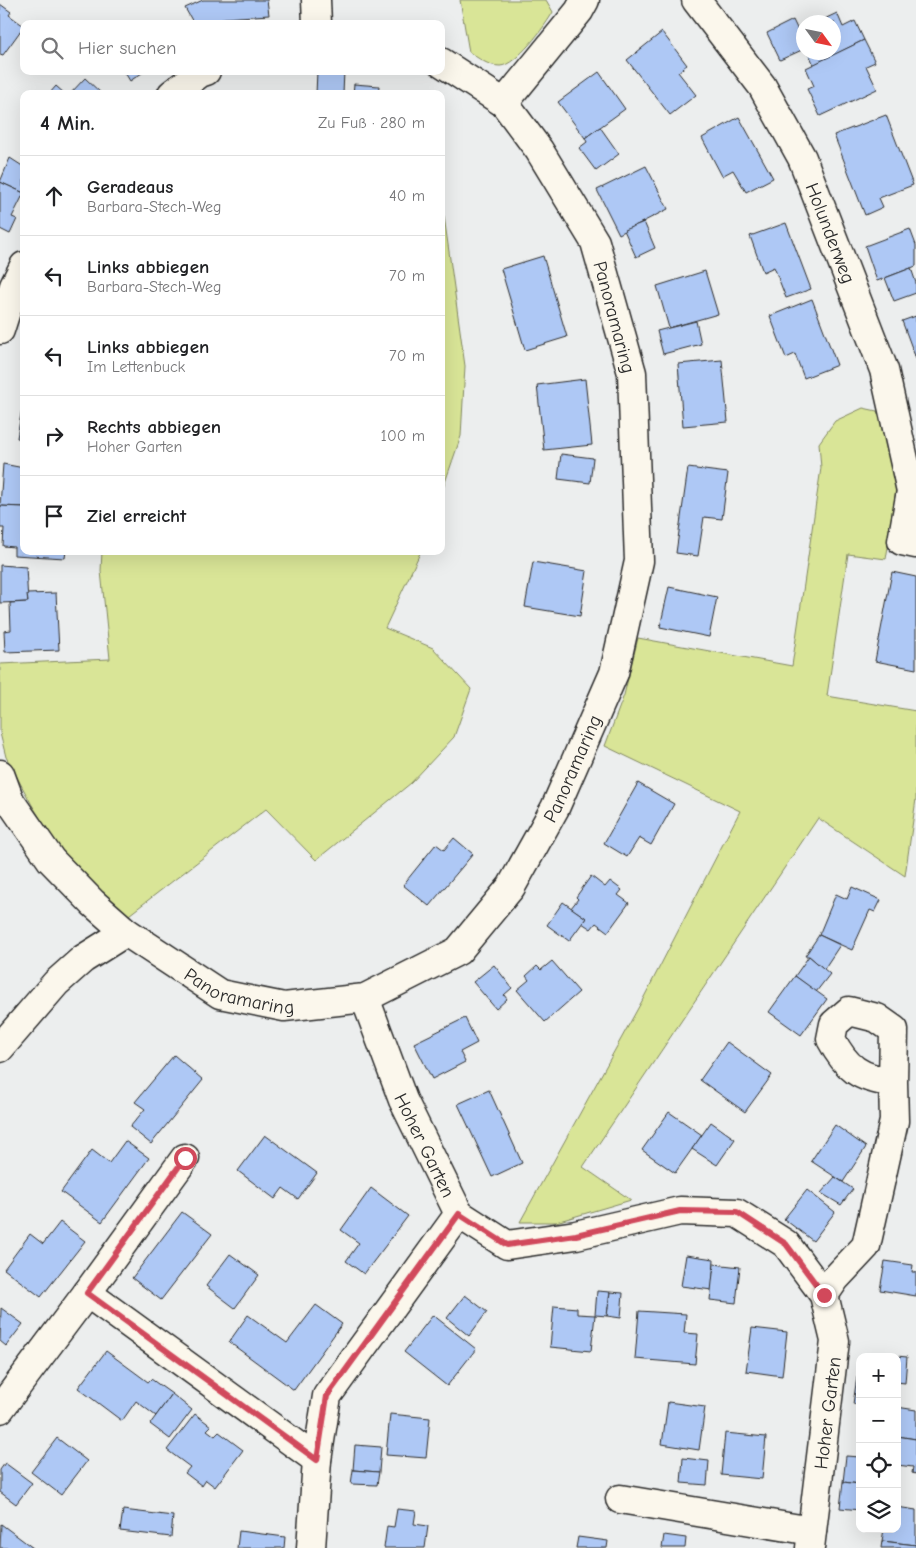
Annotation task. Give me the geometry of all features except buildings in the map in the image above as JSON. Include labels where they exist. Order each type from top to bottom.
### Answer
[{"type":"street","points":[[316,0],[317,20]]},
{"type":"street","points":[[504,103],[579,11],[585,0]]},
{"type":"street","name":"Holunderweg","points":[[696,0],[762,86],[802,158],[884,370],[913,492],[902,541],[916,544]]},
{"type":"street","name":"Panoramaring","points":[[0,774],[10,801],[51,860],[93,903],[126,932],[220,994],[284,1007],[365,998],[458,951],[511,887],[555,808],[614,674],[639,561],[632,373],[595,242],[538,150],[504,103],[445,65]]},
{"type":"street","points":[[177,90],[197,75]]},
{"type":"street","points":[[0,330],[14,286],[20,274]]},
{"type":"street","points":[[0,1048],[56,983],[83,959],[126,932]]},
{"type":"street","name":"Hoher Garten","points":[[365,998],[403,1100],[459,1214],[507,1245],[576,1235],[680,1211],[737,1212],[786,1244],[824,1295],[835,1341],[811,1539],[620,1499]]},
{"type":"street","points":[[824,1295],[835,1279],[866,1246],[894,1121],[893,1082]]},
{"type":"street","points":[[0,1410],[185,1158]]},
{"type":"street","points":[[311,1548],[317,1460],[327,1396],[459,1214]]},
{"type":"street","points":[[87,1293],[317,1460]]},
{"type":"green space","points":[[460,0],[546,0],[553,12],[522,52],[507,64],[496,66],[483,61],[469,52]]},
{"type":"green space","points":[[445,223],[465,366],[461,436],[445,482]]},
{"type":"green space","points":[[863,408],[877,411],[891,445],[896,478],[894,512],[886,559],[848,554],[827,696],[916,711],[916,799],[905,876],[818,818],[583,1167],[631,1200],[556,1222],[520,1222],[642,1001],[740,811],[605,746],[624,695],[638,638],[792,666],[821,468],[819,443],[835,421]]},
{"type":"green space","points":[[102,555],[419,555],[385,628],[433,648],[471,689],[454,737],[411,783],[316,860],[266,809],[125,918],[65,858],[32,805],[6,757],[0,733],[0,664],[110,659],[101,571]]},
{"type":"route","points":[[185,1158],[87,1293],[317,1460],[327,1396],[459,1214],[507,1245],[576,1235],[680,1211],[737,1212],[786,1244],[824,1295]]}]
